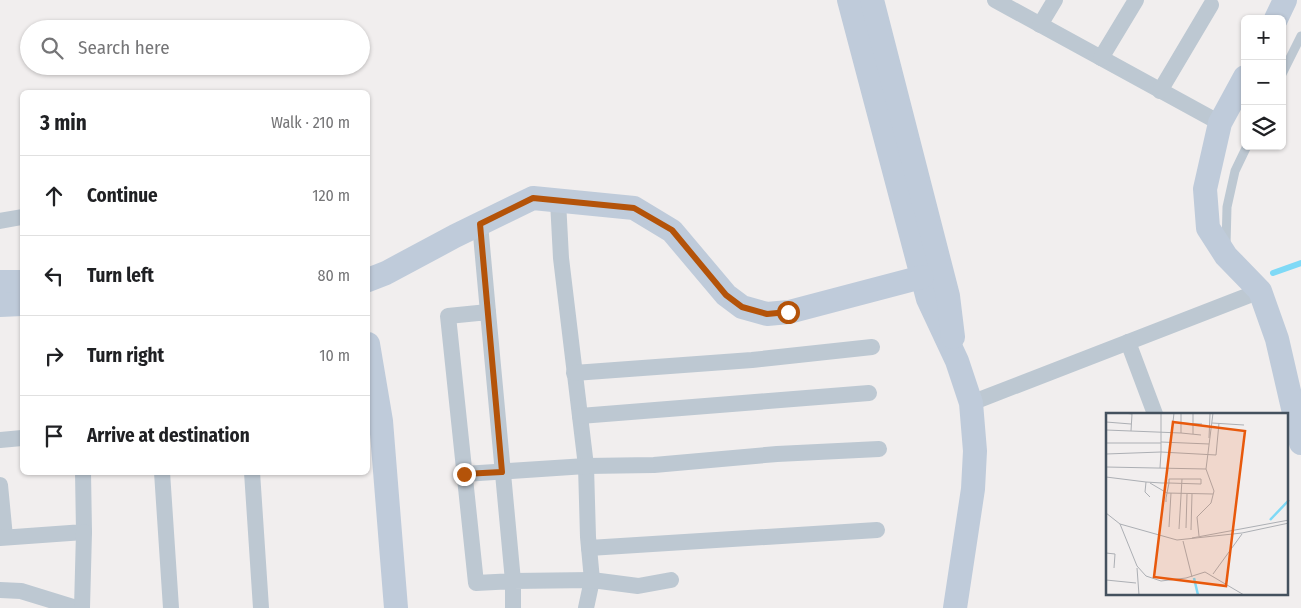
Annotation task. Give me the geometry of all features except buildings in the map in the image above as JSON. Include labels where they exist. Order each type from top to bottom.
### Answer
[{"type":"street","points":[[849,0],[928,299],[957,361],[971,403],[975,451],[973,489],[955,608]]},
{"type":"street","points":[[872,0],[948,296],[957,361]]},
{"type":"street","points":[[995,0],[1220,124]]},
{"type":"street","points":[[1040,25],[1055,0]]},
{"type":"street","points":[[1101,58],[1136,0]]},
{"type":"street","points":[[1278,15],[1285,0]]},
{"type":"street","points":[[1160,91],[1211,5]]},
{"type":"street","points":[[1241,85],[1220,124],[1205,189],[1208,228],[1226,256],[1260,291],[1277,339],[1301,444]]},
{"type":"street","points":[[370,279],[386,273],[533,198],[634,208],[672,230],[726,295],[742,307],[767,314],[788,312],[922,277]]},
{"type":"street","points":[[558,201],[561,258],[586,466],[592,580],[586,608]]},
{"type":"street","points":[[0,221],[20,217]]},
{"type":"street","points":[[480,224],[513,581],[513,608]]},
{"type":"street","points":[[0,282],[20,282]]},
{"type":"street","points":[[971,403],[1260,291]]},
{"type":"street","points":[[0,305],[20,304]]},
{"type":"street","points":[[488,312],[448,316],[476,583],[592,580],[638,586],[671,580]]},
{"type":"street","points":[[1128,342],[1155,413]]},
{"type":"street","points":[[574,373],[752,360],[872,347]]},
{"type":"street","points":[[370,355],[382,421],[396,608]]},
{"type":"street","points":[[580,416],[869,393]]},
{"type":"street","points":[[0,440],[20,438]]},
{"type":"street","points":[[464,474],[586,466],[654,465],[776,454],[879,449]]},
{"type":"street","points":[[82,608],[83,475]]},
{"type":"street","points":[[162,475],[171,608]]},
{"type":"street","points":[[252,475],[261,608]]},
{"type":"street","points":[[0,486],[3,537],[84,532]]},
{"type":"street","points":[[589,548],[877,530]]},
{"type":"street","points":[[0,590],[21,591],[76,608]]},
{"type":"lane","points":[[1286,66],[1301,36]]},
{"type":"lane","points":[[1226,256],[1227,207],[1235,170],[1245,150]]},
{"type":"waterway","points":[[1273,273],[1301,263]]},
{"type":"route","points":[[464,474],[502,472],[480,224],[533,198],[634,208],[672,230],[726,295],[742,307],[767,314],[788,312]]}]
